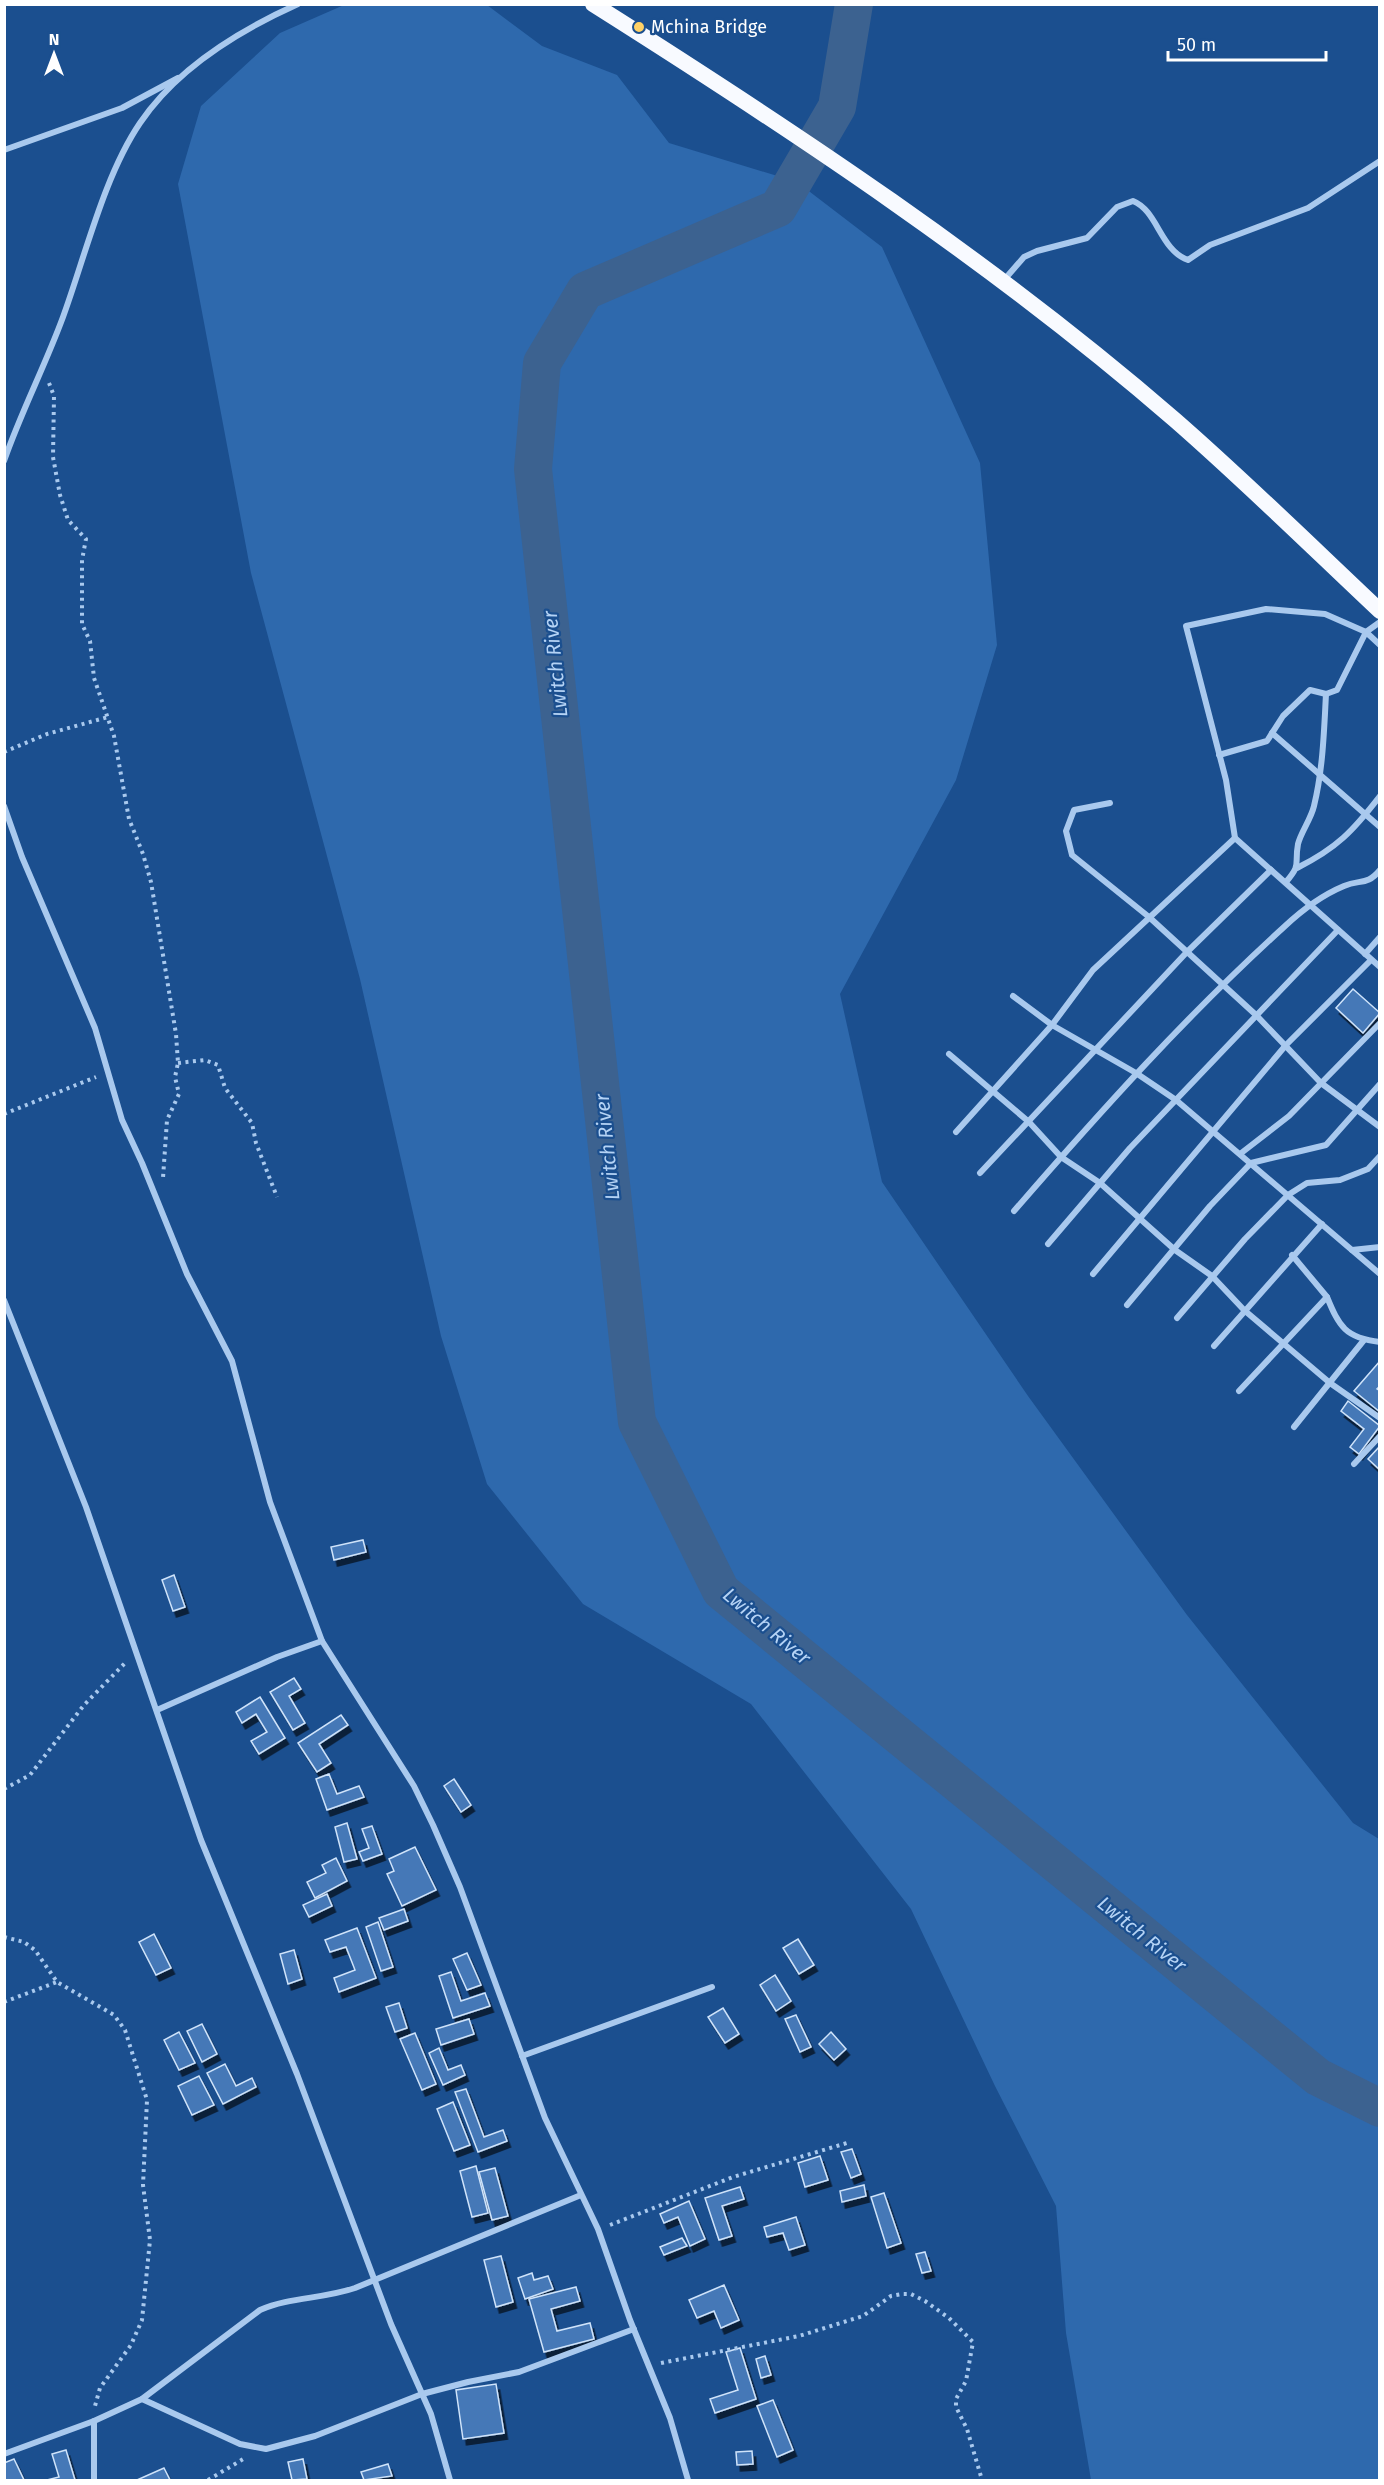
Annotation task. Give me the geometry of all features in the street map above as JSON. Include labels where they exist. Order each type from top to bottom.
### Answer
[{"type":"highway","points":[[593,4],[859,177],[1001,283],[1174,419],[1380,611]]},
{"type":"street","points":[[4,460],[41,373],[105,196],[129,143],[154,105],[183,75],[223,44],[264,19],[298,4]]},
{"type":"street","points":[[4,150],[122,108],[183,75]]},
{"type":"street","points":[[1001,283],[1024,257],[1037,251],[1087,238],[1117,207],[1132,201],[1143,205],[1176,256],[1188,260],[1210,245],[1308,208],[1380,161]]},
{"type":"street","points":[[1380,645],[1366,632],[1324,614],[1266,609],[1186,626],[1219,755],[1235,838],[1380,967]]},
{"type":"street","points":[[1219,755],[1267,741],[1283,716],[1310,690],[1326,694],[1337,690],[1366,632],[1380,622]]},
{"type":"street","points":[[1298,868],[1298,843],[1306,830],[1314,806],[1319,777],[1326,694]]},
{"type":"street","points":[[1272,733],[1319,777],[1380,827]]},
{"type":"street","points":[[1286,882],[1298,868],[1328,852],[1365,815],[1380,796]]},
{"type":"street","points":[[1110,803],[1074,810],[1066,831],[1072,855],[1149,917],[1256,1015],[1321,1083],[1380,1127]]},
{"type":"street","points":[[4,806],[27,867],[95,1028],[122,1120],[187,1274],[232,1361],[255,1452],[274,1513],[322,1641],[414,1786],[434,1825],[460,1887],[545,2118],[598,2229],[634,2329],[670,2418],[688,2481]]},
{"type":"street","points":[[956,1132],[1052,1025],[1093,970],[1235,838]]},
{"type":"street","points":[[980,1173],[1186,953],[1271,870]]},
{"type":"street","points":[[1014,1211],[1136,1073],[1221,984],[1309,904],[1346,885],[1371,880],[1380,870]]},
{"type":"street","points":[[1048,1244],[1176,1100],[1338,930]]},
{"type":"street","points":[[1365,954],[1380,937]]},
{"type":"street","points":[[1093,1274],[1286,1045],[1371,960]]},
{"type":"street","points":[[1013,996],[1052,1025],[1136,1073],[1176,1100],[1214,1130],[1380,1274]]},
{"type":"street","points":[[1240,1154],[1289,1116],[1380,1023]]},
{"type":"street","points":[[949,1054],[992,1093],[1029,1122],[1061,1157],[1100,1183],[1175,1250],[1212,1276],[1244,1310],[1330,1383],[1380,1418]]},
{"type":"street","points":[[1127,1305],[1210,1206],[1251,1163],[1326,1145],[1380,1084]]},
{"type":"street","points":[[1178,1317],[1212,1276],[1288,1195],[1307,1183],[1340,1180],[1368,1169],[1380,1156]]},
{"type":"street","points":[[1214,1347],[1292,1255],[1322,1224]]},
{"type":"street","points":[[1352,1250],[1380,1247]]},
{"type":"street","points":[[1292,1255],[1327,1297],[1339,1326],[1364,1340],[1380,1342]]},
{"type":"street","points":[[1239,1391],[1282,1342],[1327,1297]]},
{"type":"street","points":[[4,1300],[86,1507],[201,1840],[297,2073],[375,2280],[431,2414],[450,2481]]},
{"type":"street","points":[[1294,1427],[1364,1340]]},
{"type":"street","points":[[1354,1464],[1380,1436]]},
{"type":"street","points":[[157,1710],[277,1657],[322,1641]]},
{"type":"street","points":[[522,2056],[712,1987]]},
{"type":"street","points":[[4,2454],[94,2421],[142,2399],[260,2310],[276,2303],[340,2293],[581,2195]]},
{"type":"street","points":[[142,2399],[253,2449],[266,2449],[315,2436],[422,2394],[468,2382],[519,2373],[634,2329]]},
{"type":"street","points":[[94,2421],[94,2481]]},
{"type":"path","points":[[41,373],[52,386],[54,396],[53,457],[60,495],[68,520],[86,539],[81,561],[81,616],[90,641],[94,678],[108,717],[129,819],[151,882],[176,1034],[178,1094],[167,1120],[164,1172],[158,1201]]},
{"type":"path","points":[[4,752],[47,734],[108,717]]},
{"type":"path","points":[[178,1062],[205,1060],[218,1065],[225,1088],[252,1122],[260,1155],[277,1197]]},
{"type":"path","points":[[4,1114],[109,1072]]},
{"type":"path","points":[[4,1789],[30,1774],[102,1684],[136,1654]]},
{"type":"path","points":[[4,1937],[24,1942],[34,1950],[57,1982],[114,2014],[129,2040],[147,2100],[143,2186],[150,2240],[142,2320],[131,2345],[100,2388],[94,2421]]},
{"type":"path","points":[[4,2002],[57,1982]]},
{"type":"path","points":[[598,2229],[733,2177],[847,2143]]},
{"type":"path","points":[[649,2366],[748,2344],[799,2336],[863,2316],[891,2296],[911,2294],[943,2313],[973,2343],[966,2380],[956,2399],[956,2407],[967,2429],[982,2481]]},
{"type":"path","points":[[208,2481],[242,2462],[253,2449]]},
{"type":"shaded area","points":[[344,5],[487,5],[542,46],[617,75],[669,143],[797,182],[882,247],[980,463],[997,645],[956,780],[840,994],[882,1182],[1028,1396],[1187,1615],[1353,1823],[1379,1839],[1379,2480],[1091,2480],[1066,2333],[1056,2206],[995,2086],[911,1909],[751,1704],[583,1604],[487,1484],[441,1336],[360,979],[251,573],[178,184],[201,106],[280,33]]},
{"type":"building","points":[[1353,989],[1380,1013],[1363,1033],[1336,1008]]},
{"type":"building","points":[[1380,1361],[1380,1386],[1377,1389],[1380,1391],[1380,1412],[1354,1391]]},
{"type":"building","points":[[1348,1401],[1380,1426],[1359,1454],[1350,1447],[1364,1429],[1341,1411]]},
{"type":"building","points":[[1380,1446],[1380,1470],[1368,1459]]},
{"type":"building","points":[[363,1540],[366,1552],[334,1560],[331,1547]]},
{"type":"building","points":[[174,1575],[185,1607],[173,1611],[162,1580]]},
{"type":"building","points":[[294,1678],[301,1689],[289,1696],[305,1723],[293,1730],[270,1692]]},
{"type":"building","points":[[260,1697],[285,1738],[259,1754],[251,1741],[267,1732],[256,1714],[242,1723],[236,1712]]},
{"type":"building","points":[[341,1715],[348,1725],[319,1744],[331,1763],[317,1772],[298,1743]]},
{"type":"building","points":[[329,1774],[337,1794],[359,1786],[364,1797],[327,1810],[316,1779]]},
{"type":"building","points":[[454,1779],[471,1805],[461,1812],[444,1786]]},
{"type":"building","points":[[347,1823],[357,1859],[344,1862],[335,1827]]},
{"type":"building","points":[[372,1826],[382,1854],[363,1861],[359,1852],[369,1848],[362,1829]]},
{"type":"building","points":[[415,1847],[436,1890],[402,1906],[387,1874],[394,1871],[389,1859]]},
{"type":"building","points":[[336,1858],[347,1881],[315,1898],[307,1882],[326,1873],[322,1865]]},
{"type":"building","points":[[327,1894],[332,1906],[309,1917],[303,1905]]},
{"type":"building","points":[[404,1909],[408,1921],[384,1930],[379,1918]]},
{"type":"building","points":[[378,1922],[393,1967],[381,1971],[366,1927]]},
{"type":"building","points":[[357,1928],[376,1978],[339,1992],[334,1978],[355,1970],[346,1947],[330,1952],[325,1940]]},
{"type":"building","points":[[154,1934],[171,1968],[156,1975],[139,1942]]},
{"type":"building","points":[[798,1939],[814,1965],[799,1974],[783,1948]]},
{"type":"building","points":[[294,1950],[302,1979],[288,1984],[280,1954]]},
{"type":"building","points":[[467,1953],[481,1985],[467,1990],[453,1959]]},
{"type":"building","points":[[451,1972],[461,2001],[485,1993],[490,2006],[453,2018],[439,1976]]},
{"type":"building","points":[[775,1975],[791,2001],[776,2011],[760,1985]]},
{"type":"building","points":[[399,2003],[407,2028],[395,2032],[386,2007]]},
{"type":"building","points":[[723,2008],[739,2034],[725,2043],[708,2017]]},
{"type":"building","points":[[796,2015],[811,2047],[800,2052],[785,2019]]},
{"type":"building","points":[[469,2019],[474,2034],[441,2045],[436,2029]]},
{"type":"building","points":[[202,2024],[217,2054],[202,2062],[187,2031]]},
{"type":"building","points":[[179,2032],[195,2063],[179,2070],[164,2040]]},
{"type":"building","points":[[831,2032],[846,2049],[834,2060],[819,2044]]},
{"type":"building","points":[[415,2033],[436,2084],[422,2090],[400,2039]]},
{"type":"building","points":[[439,2048],[448,2070],[461,2065],[465,2075],[443,2085],[429,2053]]},
{"type":"building","points":[[225,2064],[236,2086],[252,2078],[256,2087],[223,2104],[207,2073]]},
{"type":"building","points":[[199,2076],[214,2105],[192,2115],[178,2086]]},
{"type":"building","points":[[466,2089],[484,2137],[503,2130],[507,2141],[478,2152],[455,2092]]},
{"type":"building","points":[[453,2102],[470,2145],[454,2151],[437,2109]]},
{"type":"building","points":[[852,2149],[861,2174],[851,2178],[841,2152]]},
{"type":"building","points":[[820,2156],[828,2180],[805,2187],[798,2163]]},
{"type":"building","points":[[476,2166],[488,2213],[472,2217],[460,2171]]},
{"type":"building","points":[[495,2168],[508,2216],[492,2220],[479,2172]]},
{"type":"building","points":[[864,2185],[866,2196],[842,2202],[840,2191]]},
{"type":"building","points":[[740,2187],[744,2199],[722,2206],[732,2236],[719,2240],[705,2198]]},
{"type":"building","points":[[884,2193],[901,2243],[887,2248],[871,2197]]},
{"type":"building","points":[[689,2201],[705,2239],[690,2246],[678,2217],[664,2223],[660,2214]]},
{"type":"building","points":[[796,2217],[805,2245],[789,2250],[783,2233],[767,2237],[764,2227]]},
{"type":"building","points":[[682,2238],[687,2246],[664,2255],[660,2247]]},
{"type":"building","points":[[925,2252],[931,2271],[922,2273],[916,2254]]},
{"type":"building","points":[[501,2256],[513,2302],[496,2307],[484,2260]]},
{"type":"building","points":[[532,2273],[534,2280],[548,2276],[553,2289],[525,2299],[518,2278]]},
{"type":"building","points":[[724,2285],[739,2320],[721,2328],[714,2311],[697,2318],[689,2300]]},
{"type":"building","points":[[576,2287],[580,2301],[551,2309],[557,2331],[590,2323],[594,2339],[544,2352],[529,2299]]},
{"type":"building","points":[[740,2348],[756,2399],[715,2413],[710,2399],[738,2390],[726,2352]]},
{"type":"building","points":[[765,2356],[771,2375],[761,2378],[756,2359]]},
{"type":"building","points":[[496,2384],[504,2433],[463,2439],[456,2390]]},
{"type":"building","points":[[773,2400],[793,2450],[777,2457],[757,2406]]},
{"type":"building","points":[[66,2450],[75,2480],[47,2480],[59,2477],[52,2454]]},
{"type":"building","points":[[752,2451],[753,2464],[737,2465],[736,2452]]},
{"type":"building","points":[[14,2459],[24,2480],[4,2480],[4,2463]]},
{"type":"building","points":[[303,2459],[307,2479],[292,2480],[288,2462]]},
{"type":"building","points":[[388,2464],[392,2476],[364,2480],[361,2472]]},
{"type":"building","points":[[164,2468],[170,2480],[137,2480]]},
{"type":"waterway","name":"Lwitch River","points":[[854,4],[837,107],[778,208],[585,291],[542,363],[533,469],[637,1422],[721,1591],[1318,2077],[1380,2108]]},
{"type":"place","name":"Mchina Bridge","points":[[639,27]]}]
